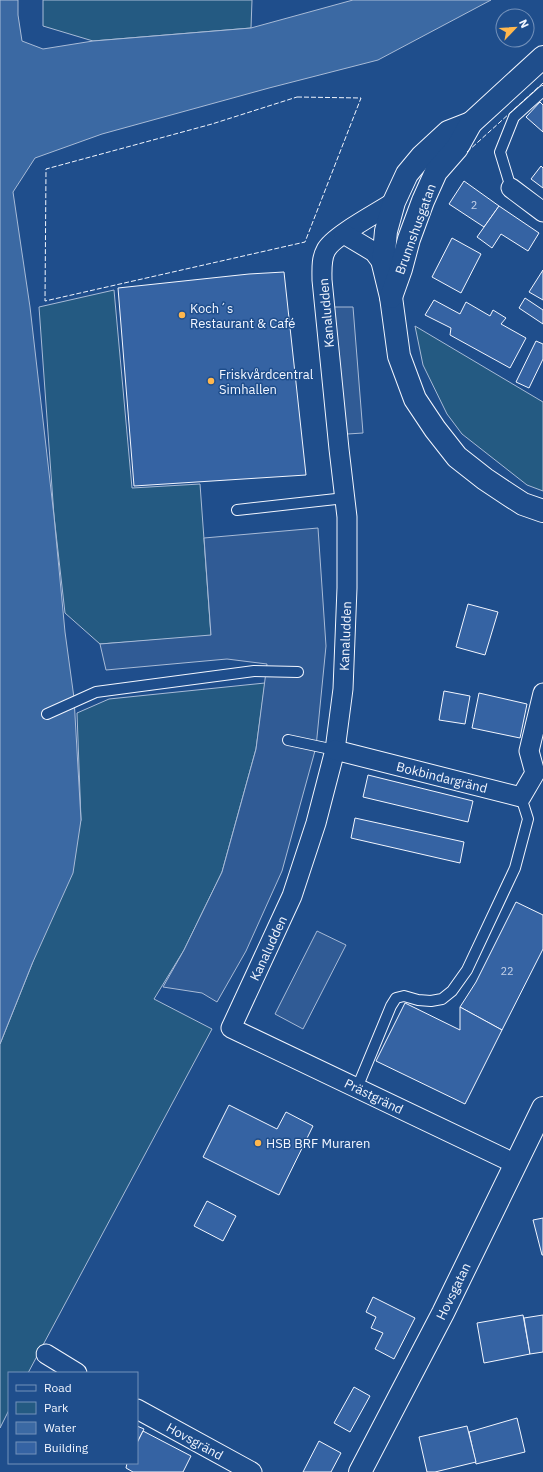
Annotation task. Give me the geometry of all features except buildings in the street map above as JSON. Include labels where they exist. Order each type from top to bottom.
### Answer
[{"type":"main road","name":"Brunnshusgatan","points":[[391,297],[411,233],[436,172],[458,148],[471,123],[543,57]]},
{"type":"main road","name":"Brunnshusgatan","points":[[471,123],[448,132],[422,156],[407,174],[394,202],[386,231],[383,264],[391,297],[399,356],[415,399],[457,457],[485,479],[523,504],[543,511]]},
{"type":"main road","name":"Hovsgatan","points":[[360,1472],[438,1322],[543,1108]]},
{"type":"street","points":[[511,188],[543,212]]},
{"type":"street","name":"Kanaludden","points":[[231,1028],[292,896],[316,823],[335,750],[343,689],[347,580],[347,516],[322,280],[322,264],[326,250],[338,236],[344,234],[394,202]]},
{"type":"street","points":[[344,234],[374,252],[383,264]]},
{"type":"street","points":[[521,797],[539,775],[529,751],[543,693]]},
{"type":"street","name":"Bokbindargränd","points":[[335,750],[521,797]]},
{"type":"street","name":"Prästgränd","points":[[231,1028],[516,1164]]},
{"type":"street","points":[[46,1354],[75,1372]]},
{"type":"street","name":"Hovsgränd","points":[[138,1410],[247,1471]]},
{"type":"lane","points":[[511,188],[500,152],[514,117],[543,91]]},
{"type":"lane","points":[[237,510],[345,498]]},
{"type":"lane","points":[[47,714],[96,692],[254,671],[298,672]]},
{"type":"lane","points":[[288,740],[335,750]]},
{"type":"lane","points":[[358,1088],[391,1006],[396,998],[404,996],[418,1000],[432,1001],[442,999],[452,991],[467,970],[515,868],[528,819],[521,797]]},
{"type":"green space","points":[[43,0],[252,0],[251,28],[93,41],[43,26]]},
{"type":"green space","points":[[114,290],[132,488],[200,484],[211,636],[100,644],[65,613],[54,516],[39,307]]},
{"type":"green space","points":[[415,326],[543,402],[543,491],[527,485],[462,434],[447,414],[423,365]]},
{"type":"green space","points":[[265,683],[256,749],[222,872],[184,950],[154,999],[212,1029],[29,1372],[8,1372],[8,1412],[0,1428],[0,1044],[32,964],[81,820],[77,713],[109,699]]},
{"type":"shaded area","points":[[321,307],[353,307],[363,433],[332,435]]},
{"type":"shaded area","points":[[318,528],[326,646],[316,747],[282,871],[246,951],[217,1002],[202,993],[163,987],[184,950],[222,872],[256,749],[267,664],[227,659],[106,670],[100,644],[211,635],[204,538]]},
{"type":"shaded area","points":[[317,931],[346,945],[303,1029],[275,1014]]},
{"type":"water","points":[[0,0],[18,0],[18,15],[22,41],[43,49],[93,41],[251,28],[353,0],[491,0],[378,60],[102,134],[35,158],[13,192],[30,307],[54,516],[65,632],[74,698],[81,820],[73,873],[32,964],[0,1044]]},
{"type":"fence","points":[[467,152],[543,83]]},
{"type":"fence","points":[[297,97],[361,98],[305,242],[45,301],[46,169],[212,124],[297,97]]},
{"type":"place","name":"Koch´s Restaurant & Café","points":[[182,315]]},
{"type":"place","name":"Friskvårdcentral Simhallen","points":[[211,381]]},
{"type":"place","name":"HSB BRF Muraren","points":[[258,1143]]}]
